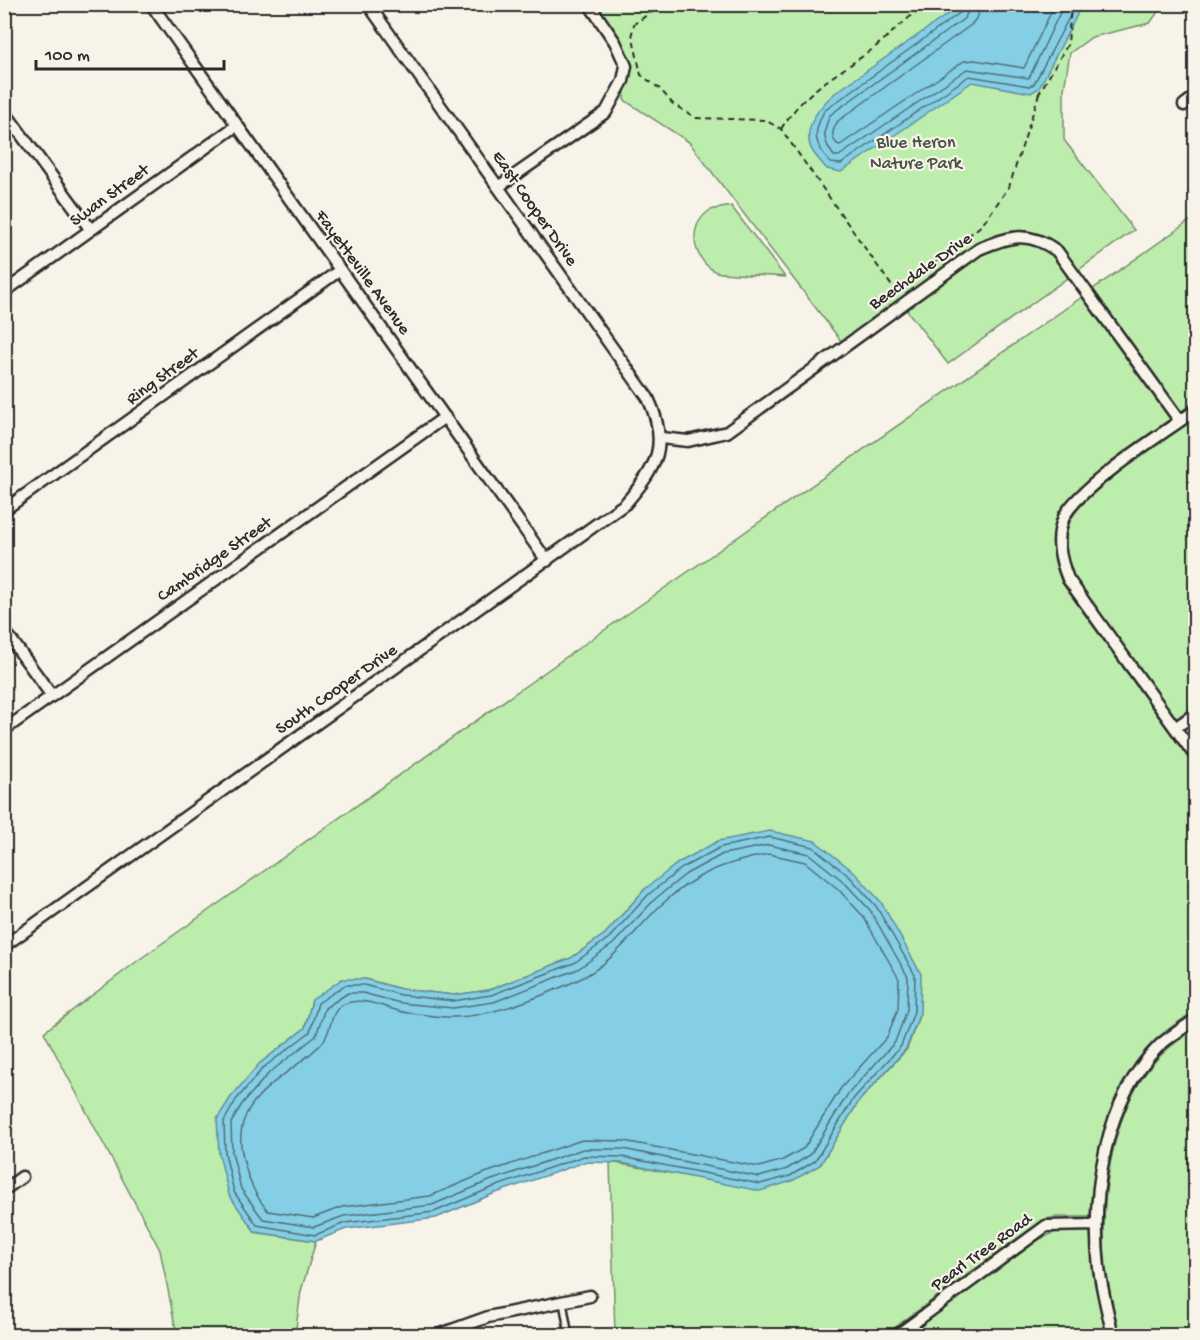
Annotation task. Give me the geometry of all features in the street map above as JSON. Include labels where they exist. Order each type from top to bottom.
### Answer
[{"type":"street","name":"Fayetteville Avenue","points":[[151,4],[547,561]]},
{"type":"street","name":"East Cooper Drive","points":[[368,4],[648,399],[655,414],[661,438]]},
{"type":"street","points":[[498,187],[606,112],[615,97],[626,66],[615,42],[589,4]]},
{"type":"street","points":[[1184,105],[1196,96]]},
{"type":"street","points":[[4,111],[91,230]]},
{"type":"street","name":"Swan Street","points":[[4,292],[236,126]]},
{"type":"street","name":"Beechdale Drive","points":[[661,438],[687,441],[727,432],[979,249],[1020,236],[1041,239],[1057,251],[1180,421]]},
{"type":"street","name":"Ring Street","points":[[4,510],[340,270]]},
{"type":"street","points":[[1196,410],[1080,494],[1064,517],[1058,542],[1061,563],[1068,579],[1196,757]]},
{"type":"street","name":"Cambridge Street","points":[[4,730],[444,417]]},
{"type":"street","name":"South Cooper Drive","points":[[4,946],[626,504],[646,480],[654,466],[661,438]]},
{"type":"street","points":[[4,630],[52,696]]},
{"type":"street","points":[[1175,728],[1196,713]]},
{"type":"street","points":[[1113,1335],[1099,1270],[1096,1225],[1100,1181],[1108,1147],[1117,1113],[1132,1081],[1160,1045],[1196,1019]]},
{"type":"street","points":[[4,1190],[22,1177]]},
{"type":"street","name":"Pearl Tree Road","points":[[896,1335],[1047,1227],[1096,1225]]},
{"type":"street","points":[[435,1335],[488,1317],[590,1296]]},
{"type":"lane","points":[[563,1300],[569,1335]]},
{"type":"path","points":[[663,4],[634,24],[632,33],[641,75],[660,89],[673,104],[696,118],[765,120],[781,129],[896,292],[982,225],[1009,187],[1039,94]]},
{"type":"path","points":[[781,129],[795,107],[810,91],[871,50],[927,4]]},
{"type":"path","points":[[1036,99],[1068,44],[1071,4]]},
{"type":"green space","name":"Blue Heron Nature Park","points":[[608,4],[1163,5],[1150,23],[1092,37],[1070,53],[1064,89],[1064,140],[1134,230],[948,364],[899,300],[841,341],[689,142],[624,100],[629,64],[596,14]]},
{"type":"green space","points":[[731,206],[785,277],[716,272],[702,260],[695,243],[697,226],[709,211]]},
{"type":"green space","points":[[1195,217],[1195,401],[1181,411],[1093,289]]},
{"type":"green space","points":[[1082,297],[1170,419],[1110,463],[1068,500],[1059,513],[1054,527],[1052,543],[1055,562],[1062,583],[1195,767],[1195,1010],[1155,1040],[1139,1058],[1115,1099],[1101,1146],[1090,1217],[1055,1217],[1043,1220],[884,1335],[615,1335],[610,1162],[714,1181],[820,1165],[859,1101],[907,1049],[920,1013],[645,889],[605,934],[571,958],[489,990],[454,995],[401,989],[365,979],[312,1000],[305,1028],[259,1064],[254,1232],[316,1241],[301,1291],[295,1335],[177,1335],[160,1250],[44,1032],[140,959],[583,645]]},
{"type":"green space","points":[[1195,419],[1195,704],[1176,719],[1073,576],[1066,543],[1070,522],[1090,496],[1126,467]]},
{"type":"green space","points":[[1195,1028],[1195,1335],[1120,1335],[1108,1285],[1104,1243],[1106,1190],[1110,1163],[1125,1111],[1136,1088],[1150,1067]]},
{"type":"green space","points":[[1058,1231],[1090,1231],[1093,1271],[1106,1335],[908,1335],[1040,1239]]},
{"type":"water","points":[[961,5],[1078,5],[1077,15],[1039,88],[1031,93],[972,82],[841,172],[827,169],[810,146],[809,130],[819,110],[835,93]]},
{"type":"water","points":[[770,831],[815,841],[854,872],[881,902],[921,974],[920,1013],[906,1049],[859,1101],[820,1165],[792,1181],[760,1191],[621,1163],[585,1162],[493,1194],[436,1218],[346,1229],[316,1241],[255,1232],[229,1195],[219,1154],[217,1119],[231,1097],[259,1064],[305,1028],[312,1000],[342,979],[365,979],[401,989],[454,995],[489,990],[571,958],[605,934],[645,889],[678,863],[718,841]]}]
